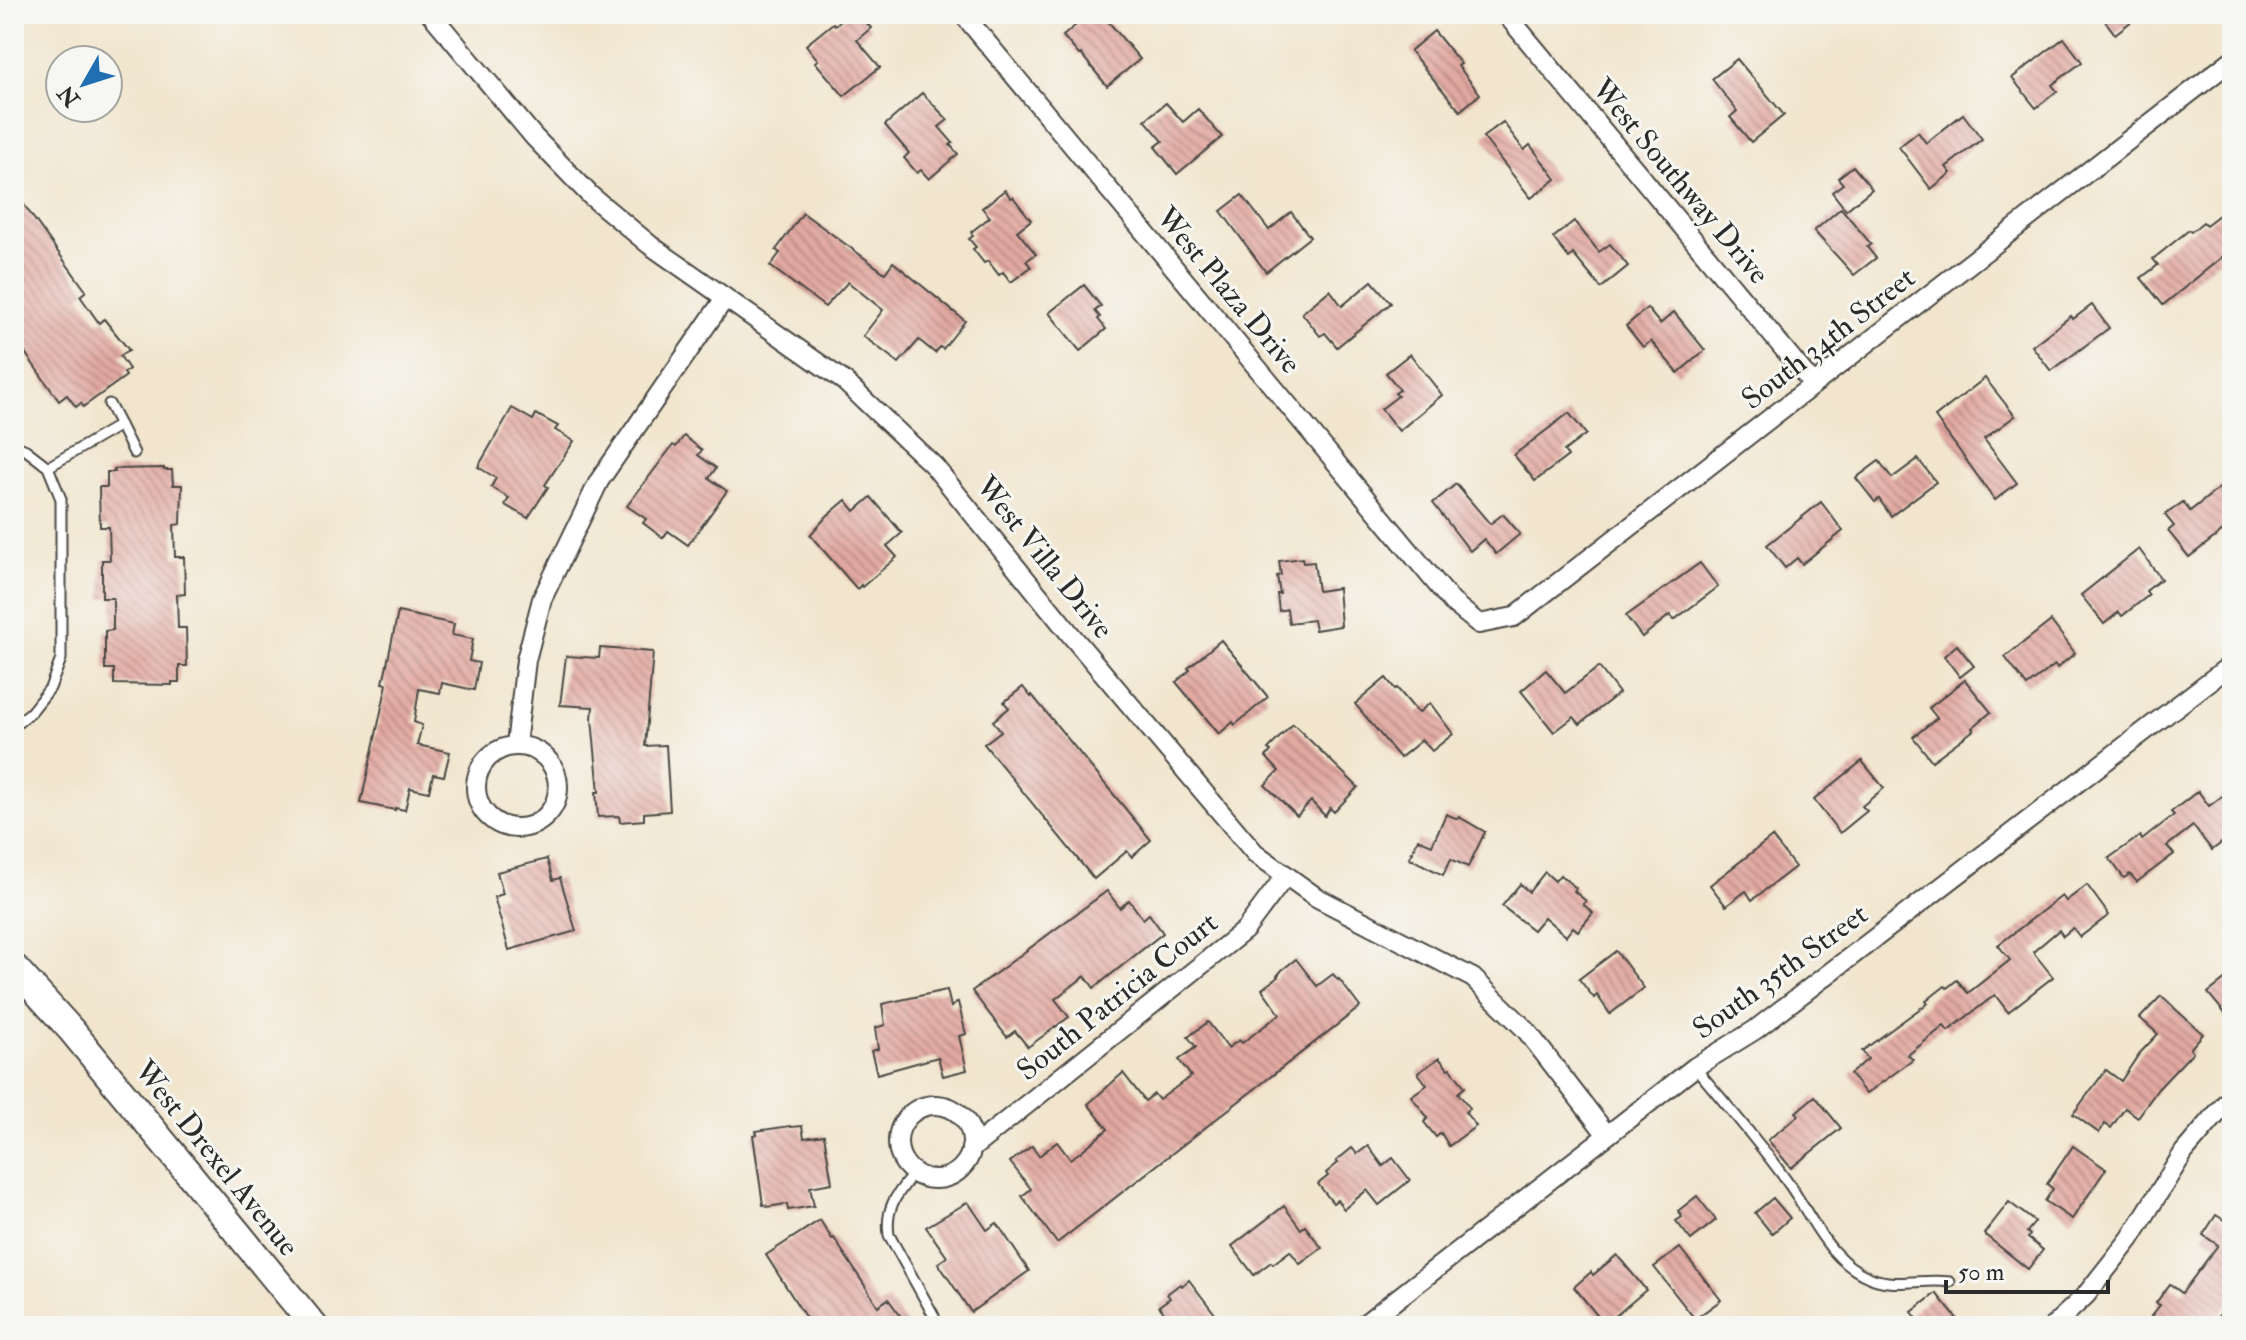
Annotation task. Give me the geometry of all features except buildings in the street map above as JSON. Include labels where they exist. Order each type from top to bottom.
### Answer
[{"type":"street","name":"West Villa Drive","points":[[431,14],[534,137],[591,196],[650,245],[844,381],[934,466],[1071,635],[1255,853],[1316,897],[1473,978],[1526,1030],[1607,1135]]},
{"type":"street","name":"West Plaza Drive","points":[[963,14],[1452,602]]},
{"type":"street","name":"West Southway Drive","points":[[1506,14],[1813,384]]},
{"type":"street","name":"South 34th Street","points":[[1452,602],[1479,624],[1514,617],[2232,60]]},
{"type":"street","points":[[516,745],[526,660],[542,599],[599,481],[725,298]]},
{"type":"street","name":"South 35th Street","points":[[1362,1326],[1695,1067],[1755,1030],[2232,664]]},
{"type":"street","points":[[516,745],[542,753],[557,775],[559,789],[556,802],[539,822],[513,828],[492,820],[484,812],[476,791],[480,769],[486,759],[505,747],[516,745]]},
{"type":"street","name":"South Patricia Court","points":[[914,1173],[937,1179],[959,1170],[971,1149],[1245,930],[1286,875]]},
{"type":"street","name":"West Drexel Avenue","points":[[14,948],[72,1031]]},
{"type":"street","name":"West Drexel Avenue","points":[[14,967],[72,1031],[314,1326]]},
{"type":"street","points":[[2053,1326],[2086,1295],[2130,1239],[2184,1152],[2232,1096]]},
{"type":"street","points":[[914,1173],[900,1153],[900,1129],[915,1111],[926,1106],[950,1108],[960,1115],[968,1125],[971,1149]]},
{"type":"lane","points":[[109,404],[134,453]]},
{"type":"lane","points":[[48,467],[120,425]]},
{"type":"lane","points":[[14,445],[48,467],[61,499],[61,659],[50,688],[31,712],[14,726]]},
{"type":"lane","points":[[1695,1067],[1791,1187],[1825,1242],[1840,1257],[1873,1279],[1898,1284],[1950,1282]]},
{"type":"lane","points":[[914,1173],[891,1205],[887,1220],[889,1235],[934,1316]]}]
